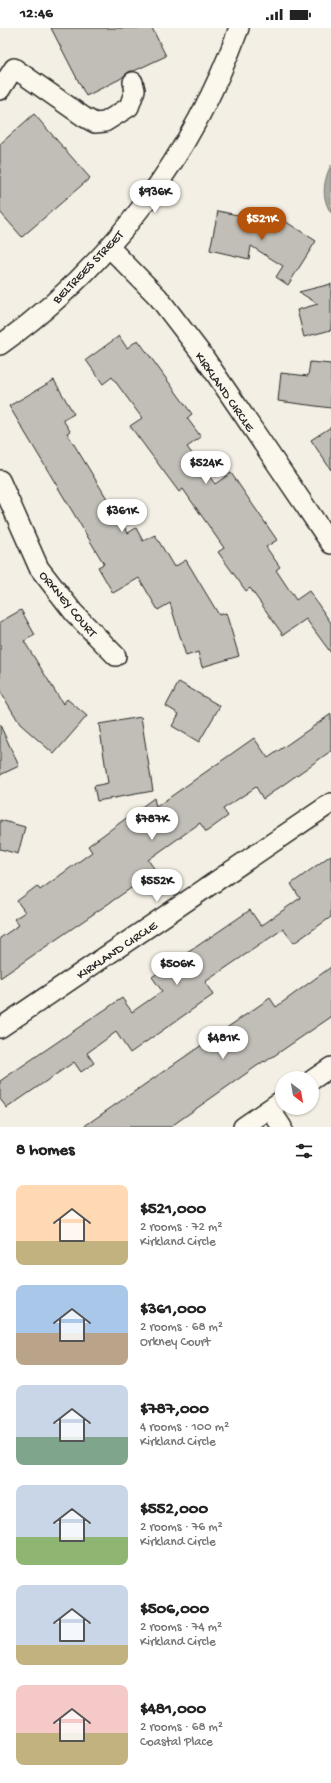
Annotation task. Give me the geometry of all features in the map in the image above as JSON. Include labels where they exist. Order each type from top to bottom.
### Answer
[{"type":"street","name":"BELTREES STREET","points":[[0,345],[68,289],[109,248],[158,185],[198,122],[228,57],[239,28]]},
{"type":"street","points":[[0,90],[14,68],[84,118],[95,123],[105,122],[129,107],[135,90],[133,82]]},
{"type":"street","name":"KIRKLAND CIRCLE","points":[[109,248],[158,297],[204,357],[331,544]]},
{"type":"street","name":"ORKNEY COURT","points":[[0,480],[39,568],[74,613],[116,656]]},
{"type":"street","name":"KIRKLAND CIRCLE","points":[[0,1028],[331,803]]},
{"type":"street","points":[[319,1075],[331,1067]]},
{"type":"street","points":[[243,1127],[275,1105]]},
{"type":"street","points":[[279,1115],[282,1127]]},
{"type":"shaded area","points":[[331,165],[331,213],[324,195],[324,189],[326,177]]},
{"type":"building","points":[[51,28],[152,28],[166,56],[134,71],[130,71],[120,79],[86,96]]},
{"type":"building","points":[[34,114],[90,178],[22,237],[0,212],[0,144]]},
{"type":"building","points":[[218,211],[277,223],[280,218],[316,241],[288,285],[276,277],[283,266],[251,246],[249,259],[210,250]]},
{"type":"building","points":[[331,284],[331,330],[304,337],[297,310],[318,304],[299,292]]},
{"type":"building","points":[[119,336],[127,348],[138,340],[192,414],[187,418],[201,437],[187,447],[215,484],[231,473],[277,540],[266,547],[280,567],[276,570],[296,600],[309,591],[331,623],[331,653],[306,619],[283,635],[250,588],[246,591],[218,552],[224,548],[183,489],[179,492],[130,426],[142,418],[112,377],[103,384],[86,360]]},
{"type":"building","points":[[310,362],[331,364],[331,408],[278,401],[281,373],[308,376]]},
{"type":"building","points":[[54,380],[74,414],[63,420],[70,431],[67,433],[128,533],[136,528],[143,541],[155,535],[174,567],[186,560],[219,615],[226,613],[239,656],[202,667],[198,652],[186,656],[170,603],[158,610],[139,578],[113,593],[98,567],[104,564],[9,406]]},
{"type":"building","points":[[331,427],[331,470],[311,440]]},
{"type":"building","points":[[21,610],[35,635],[24,641],[63,704],[67,699],[87,716],[54,754],[20,724],[0,691],[0,622]]},
{"type":"building","points":[[179,682],[220,706],[199,742],[172,726],[179,714],[166,706]]},
{"type":"building","points":[[331,714],[331,751],[263,799],[256,787],[223,809],[228,816],[206,832],[200,823],[148,860],[156,871],[0,978],[0,938],[19,925],[14,919],[25,912],[17,901],[37,886],[40,890],[92,852],[88,846],[154,798],[156,807],[254,738],[268,758]]},
{"type":"building","points":[[141,717],[153,791],[97,801],[94,786],[108,783],[99,724]]},
{"type":"building","points":[[0,725],[19,766],[0,775]]},
{"type":"building","points":[[0,820],[25,827],[18,854],[0,849]]},
{"type":"building","points":[[331,855],[331,917],[294,943],[283,929],[205,982],[213,995],[130,1053],[116,1032],[87,1053],[94,1063],[81,1072],[74,1062],[7,1108],[0,1099],[0,1081],[122,998],[132,1012],[162,991],[152,977],[250,910],[261,926],[300,898],[291,884]]},
{"type":"building","points":[[331,967],[331,1017],[265,1062],[264,1061],[170,1127],[83,1127],[270,998],[276,1007]]}]
